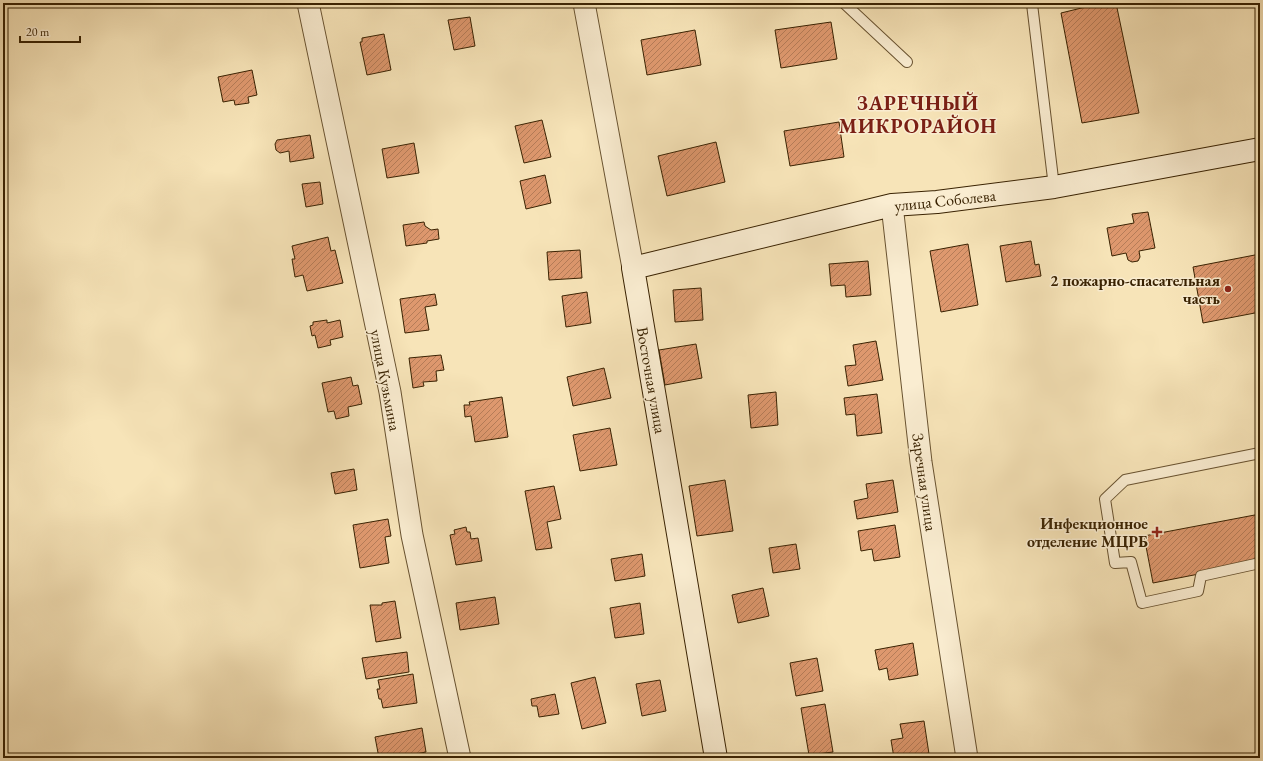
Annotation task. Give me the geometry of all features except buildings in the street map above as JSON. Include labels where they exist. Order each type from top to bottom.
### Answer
[{"type":"street","name":"улица Кузьмина","points":[[308,3],[390,392],[412,535],[460,758]]},
{"type":"street","name":"Восточная улица","points":[[584,3],[633,268],[716,758]]},
{"type":"street","name":"улица Соболева","points":[[633,268],[892,204],[937,202],[1054,187],[1260,149]]},
{"type":"street","name":"Заречная улица","points":[[892,204],[921,462],[967,758]]},
{"type":"lane","points":[[844,3],[907,62]]},
{"type":"lane","points":[[1032,4],[1054,187]]},
{"type":"lane","points":[[1260,453],[1125,480],[1105,499],[1114,563],[1131,562],[1142,603],[1198,591],[1201,576],[1260,563]]},
{"type":"place","name":"2 пожарно-спасательная часть","points":[[1228,289]]},
{"type":"place","name":"Инфекционное отделение МЦРБ","points":[[1157,532]]},
{"type":"district","name":"ЗАРЕЧНЫЙ МИКРОРАЙОН","points":[[918,114]]}]
